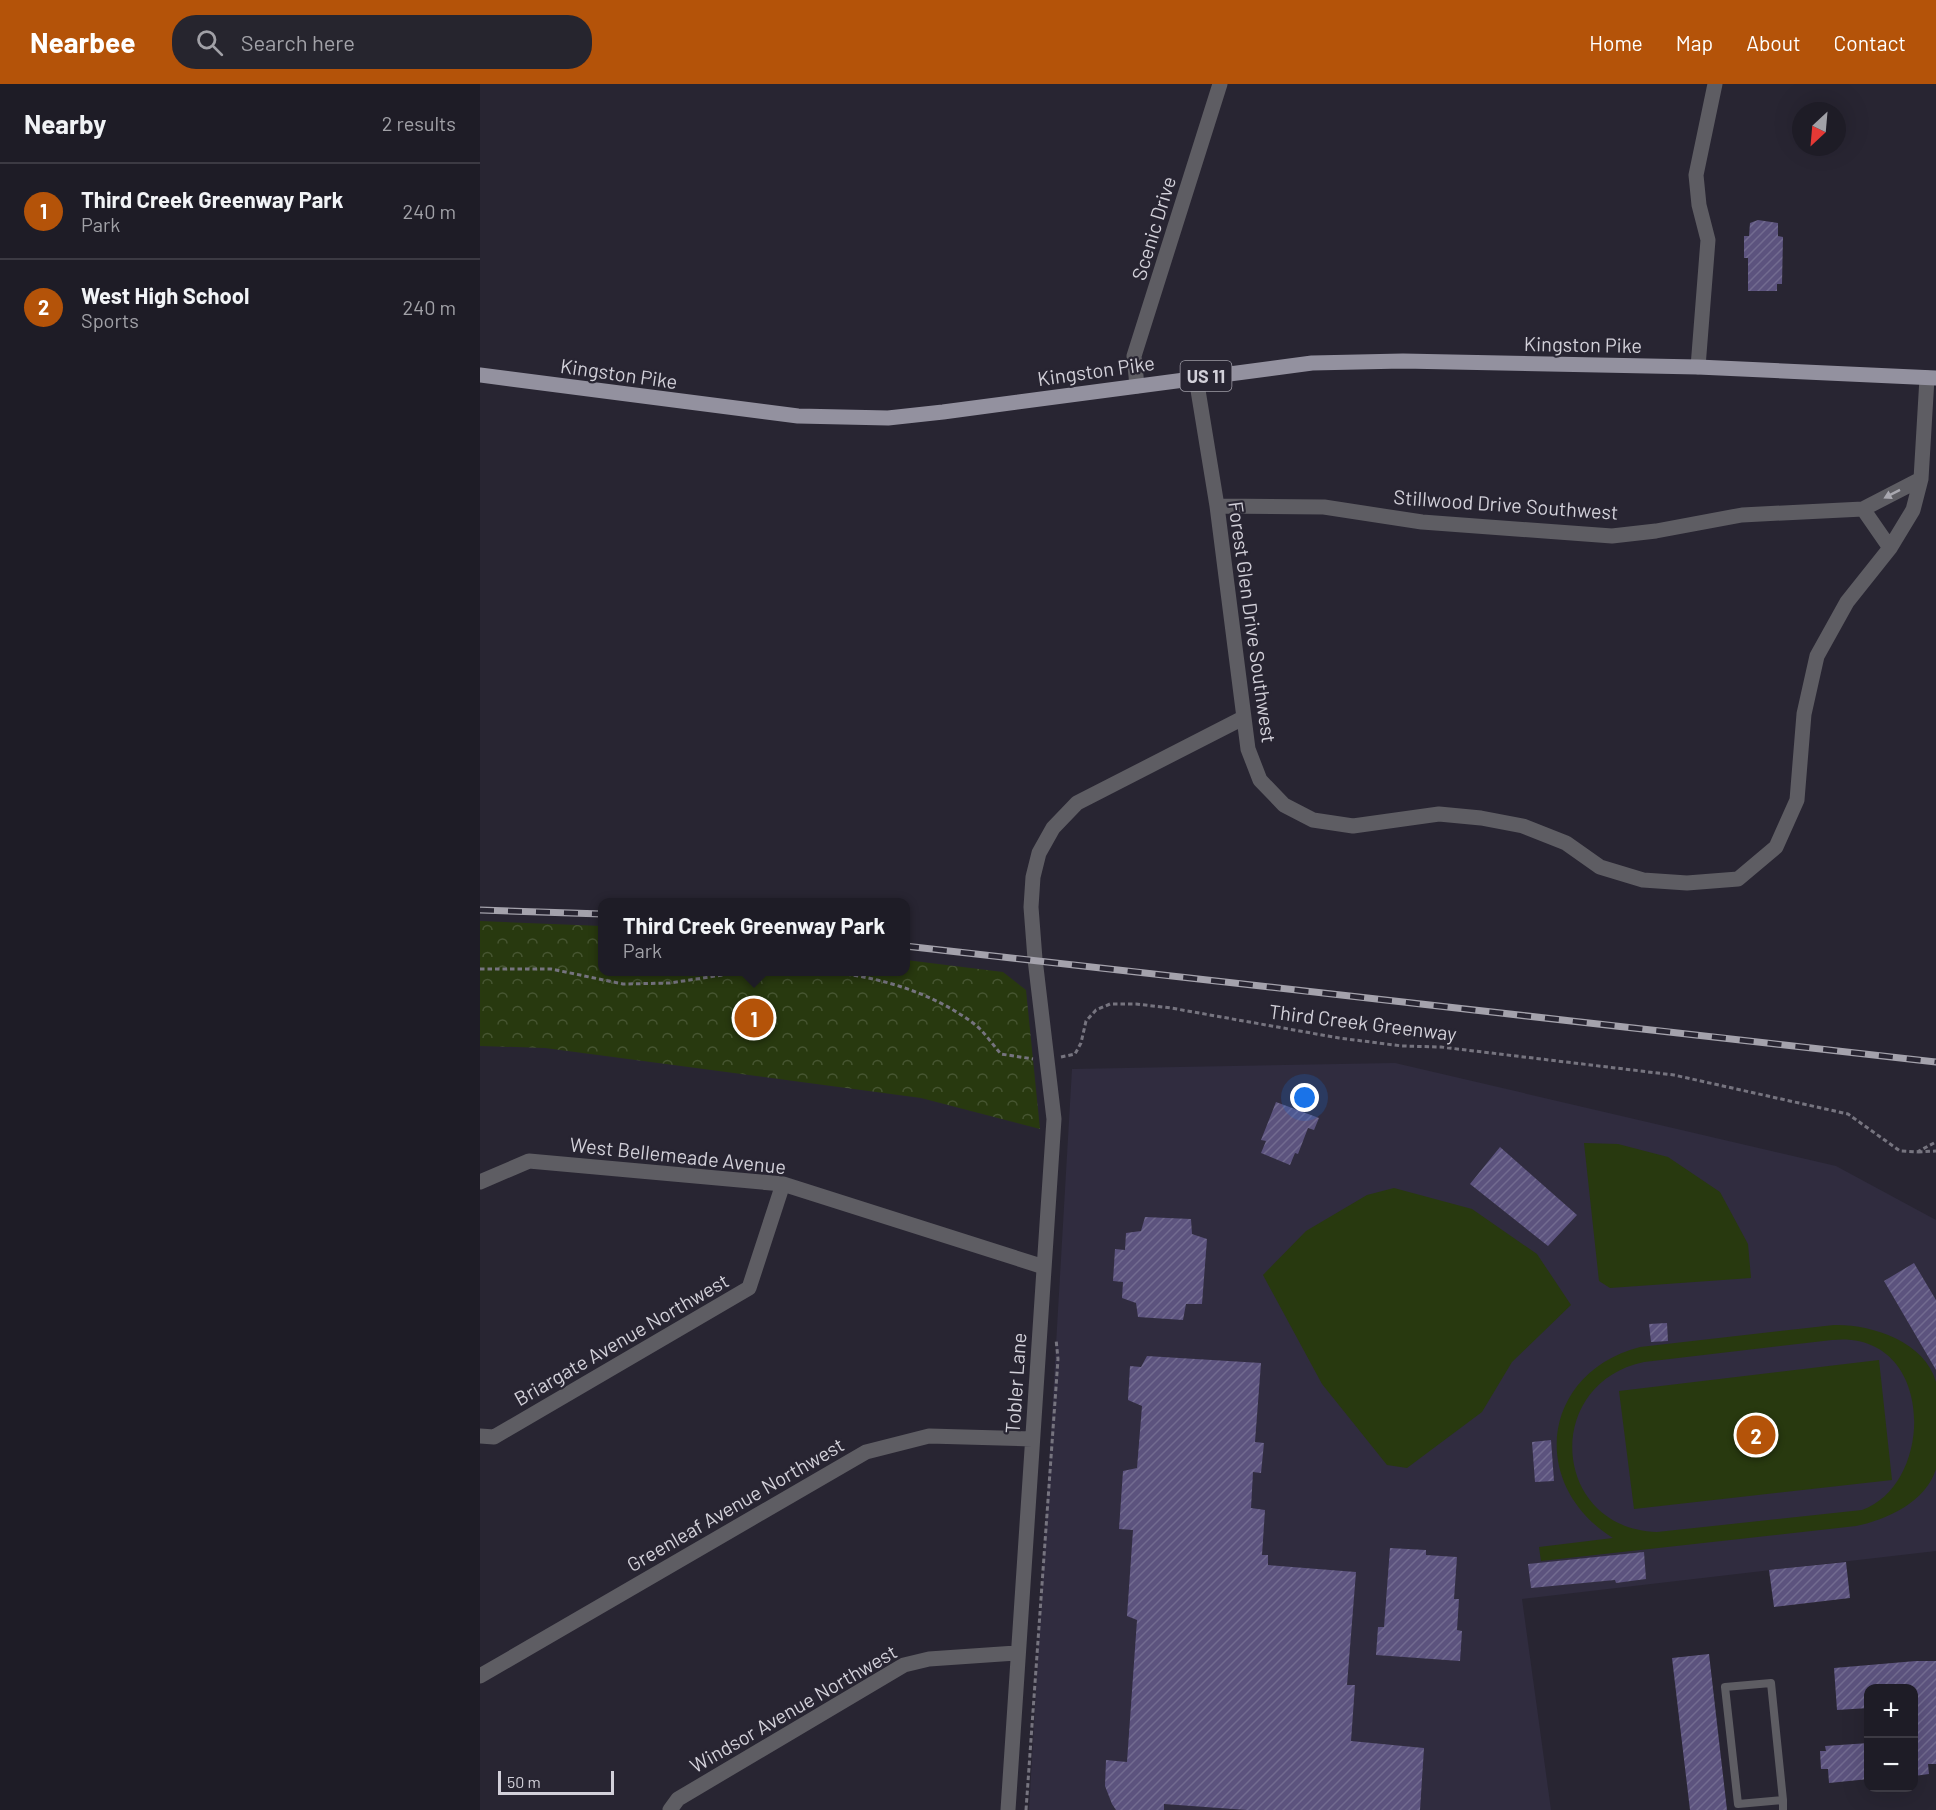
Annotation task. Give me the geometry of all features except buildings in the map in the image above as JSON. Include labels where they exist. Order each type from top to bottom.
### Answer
[{"type":"main road","name":"Kingston Pike","points":[[480,375],[678,402],[798,416],[846,418],[888,418],[1312,363],[1403,361],[1698,367],[1932,378]]},
{"type":"street","name":"Scenic Drive","points":[[1137,386],[1134,357],[1220,84]]},
{"type":"street","points":[[1698,367],[1708,240],[1699,205],[1696,175],[1715,84]]},
{"type":"street","name":"Forest Glen Drive Southwest","points":[[1196,378],[1217,506],[1248,749],[1260,780],[1284,805],[1313,820],[1353,826],[1439,814],[1480,818],[1523,826],[1566,843],[1600,867],[1643,880],[1687,883],[1738,879],[1776,847],[1797,800],[1804,714],[1817,656],[1847,602],[1890,548],[1913,510],[1921,479],[1932,378]]},
{"type":"street","name":"Stillwood Drive Southwest","points":[[1217,506],[1324,507],[1422,522],[1612,536],[1742,515],[1863,509],[1921,479]]},
{"type":"street","points":[[1863,509],[1890,548]]},
{"type":"street","name":"Tobler Lane","points":[[1008,1810],[1016,1653],[1054,1119],[1035,960],[1031,907],[1033,877],[1039,853],[1053,828],[1077,803],[1243,718]]},
{"type":"street","name":"West Bellemeade Avenue","points":[[480,1182],[529,1161],[783,1184],[1044,1267]]},
{"type":"street","name":"Briargate Avenue Northwest","points":[[480,1436],[494,1437],[749,1288],[783,1184]]},
{"type":"street","name":"Greenleaf Avenue Northwest","points":[[480,1676],[866,1452],[929,1436],[1032,1439]]},
{"type":"street","name":"Windsor Avenue Northwest","points":[[670,1810],[678,1799],[904,1665],[929,1659],[1016,1653]]},
{"type":"lane","points":[[1783,1800],[1738,1804],[1725,1687],[1771,1683],[1783,1800],[1784,1810]]},
{"type":"path","points":[[480,969],[551,969],[623,984],[670,983],[716,976]]},
{"type":"path","name":"Third Creek Greenway","points":[[846,976],[894,985],[943,1004],[975,1024],[1001,1054],[1027,1060],[1075,1054],[1081,1043],[1086,1022],[1096,1010],[1110,1004],[1171,1008],[1339,1038],[1402,1046],[1442,1047],[1674,1074],[1848,1114],[1900,1151],[1917,1152]]},
{"type":"path","points":[[1917,1152],[1936,1142]]},
{"type":"path","points":[[1917,1152],[1936,1151]]},
{"type":"shaded area","points":[[1395,1063],[1836,1166],[1936,1220],[1936,1551],[1522,1599],[1551,1810],[1029,1810],[1072,1069]]},
{"type":"green space","points":[[480,921],[598,926],[598,976],[910,976],[910,960],[1003,972],[1026,990],[1040,1129],[921,1098],[545,1048],[480,1046]]},
{"type":"green space","points":[[1584,1143],[1618,1144],[1668,1157],[1720,1192],[1748,1244],[1751,1278],[1610,1288],[1599,1281]]},
{"type":"green space","points":[[1394,1188],[1472,1209],[1537,1254],[1571,1305],[1512,1362],[1482,1412],[1407,1468],[1387,1465],[1322,1384],[1263,1275],[1306,1231],[1367,1195]]},
{"type":"green space","points":[[1834,1325],[1864,1328],[1894,1338],[1920,1356],[1930,1368],[1936,1382],[1936,1469],[1931,1481],[1924,1491],[1903,1508],[1880,1519],[1856,1526],[1541,1561],[1539,1547],[1613,1538],[1586,1516],[1567,1489],[1558,1461],[1558,1432],[1566,1405],[1582,1380],[1607,1360],[1640,1347]],"holes":[[[1832,1340],[1866,1343],[1891,1358],[1907,1382],[1914,1411],[1912,1442],[1903,1471],[1886,1495],[1862,1510],[1657,1532],[1622,1525],[1596,1507],[1580,1483],[1572,1454],[1575,1425],[1588,1397],[1611,1375],[1644,1362]]]},
{"type":"green space","points":[[1879,1360],[1892,1480],[1634,1509],[1619,1391]]},
{"type":"railway","points":[[480,910],[598,914]]},
{"type":"railway","points":[[910,947],[1936,1062]]},
{"type":"place","name":"Third Creek Greenway Park","points":[[754,1018]]},
{"type":"place","name":"West High School","points":[[1756,1435]]}]
